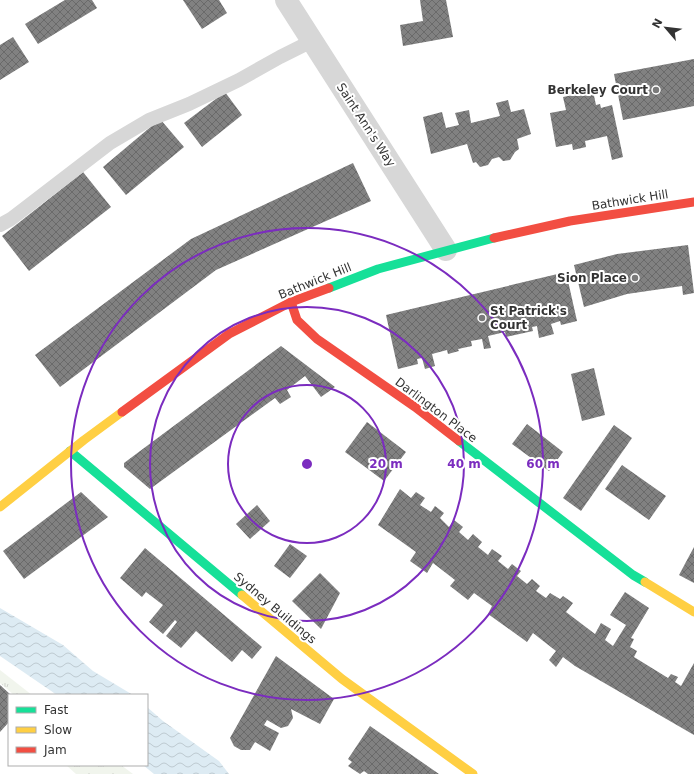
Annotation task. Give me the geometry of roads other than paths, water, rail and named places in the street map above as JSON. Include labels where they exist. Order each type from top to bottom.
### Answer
[{"type":"street","name":"Saint Ann's Way","points":[[286,0],[446,250]]},
{"type":"street","name":"Bathwick Hill","points":[[0,507],[177,371],[229,334],[291,302],[378,269],[479,241],[570,221],[694,202]]},
{"type":"street","name":"Darlington Place","points":[[291,302],[297,320],[317,339],[414,407],[633,575],[694,612]]},
{"type":"street","name":"Sydney Buildings","points":[[70,452],[342,679],[473,774]]},
{"type":"lane","points":[[0,225],[11,219],[110,143],[149,120],[195,101],[312,41]]},
{"type":"water","points":[[0,608],[63,645],[93,671],[131,694],[56,694],[0,656]]},
{"type":"water","points":[[148,708],[163,721],[219,761],[229,774],[154,774],[144,766],[148,766]]},
{"type":"place","name":"Berkeley Court","points":[[656,90]]},
{"type":"place","name":"Sion Place","points":[[635,278]]},
{"type":"place","name":"St Patrick's Court","points":[[482,318]]}]
